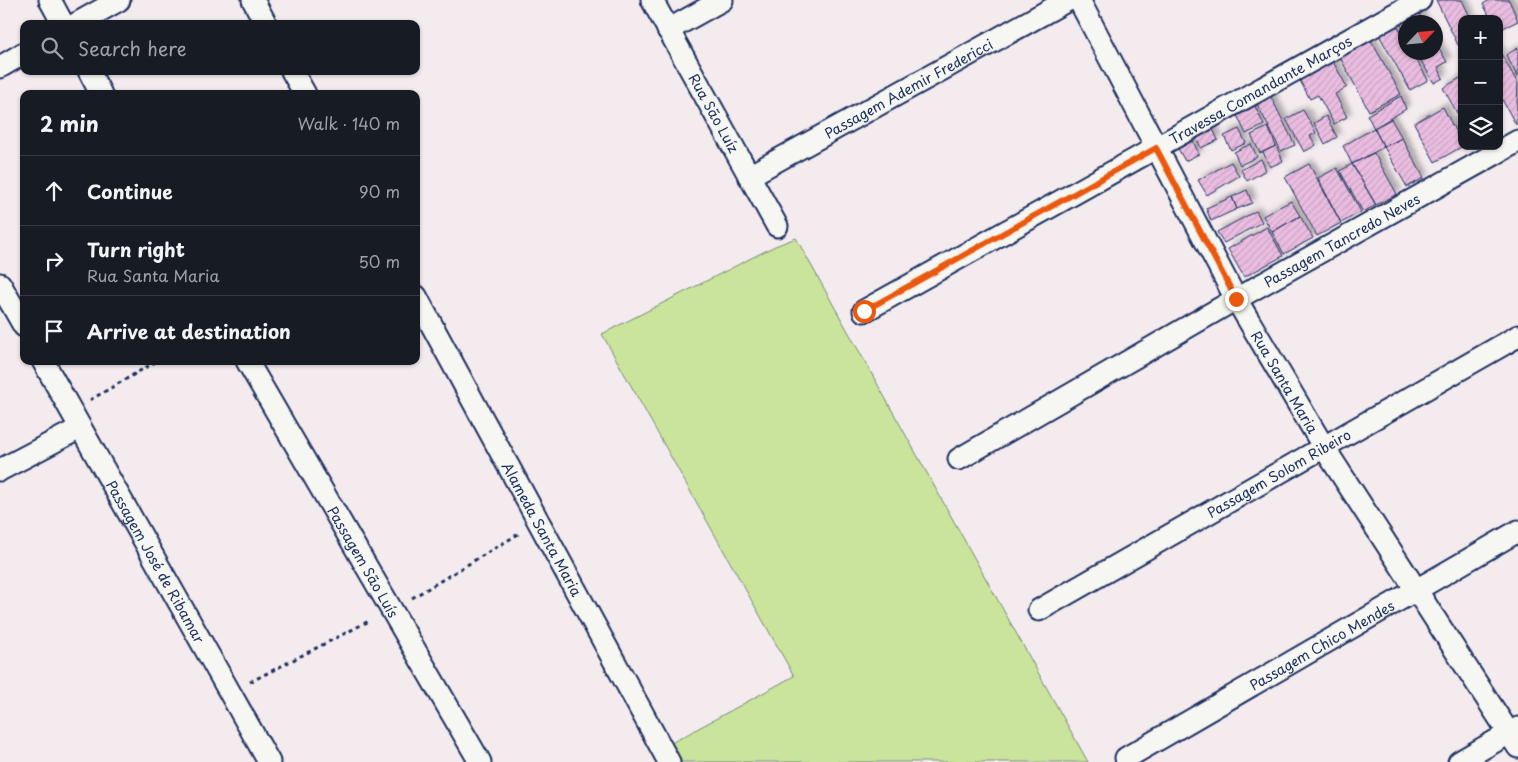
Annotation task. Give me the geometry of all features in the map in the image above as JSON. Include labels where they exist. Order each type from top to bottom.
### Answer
[{"type":"street","points":[[50,0],[61,20]]},
{"type":"street","points":[[83,20],[119,0]]},
{"type":"street","points":[[253,0],[264,20]]},
{"type":"street","name":"Rua São Luíz","points":[[652,0],[776,226]]},
{"type":"street","points":[[668,30],[722,0]]},
{"type":"street","name":"Passagem Ademir Fredericci","points":[[749,176],[1068,0]]},
{"type":"street","name":"Rua Santa Maria","points":[[1079,0],[1236,299],[1323,446],[1416,590],[1515,736]]},
{"type":"street","name":"Travessa Comandante Marços","points":[[864,311],[1420,0]]},
{"type":"street","points":[[0,67],[20,55]]},
{"type":"street","points":[[91,75],[99,90]]},
{"type":"street","points":[[294,75],[303,90]]},
{"type":"street","name":"Passagem Tancredo Neves","points":[[959,459],[1236,299],[1518,141]]},
{"type":"street","points":[[0,284],[20,319]]},
{"type":"street","name":"Alameda Santa Maria","points":[[420,303],[670,762]]},
{"type":"street","name":"Passagem Solom Ribeiro","points":[[1040,610],[1323,446],[1518,336]]},
{"type":"street","name":"Passagem José de Ribamar","points":[[45,365],[269,762]]},
{"type":"street","name":"Passagem São Luís","points":[[249,365],[480,762]]},
{"type":"street","points":[[0,470],[75,419]]},
{"type":"street","name":"Passagem Chico Mendes","points":[[1126,758],[1518,532]]},
{"type":"street","points":[[1459,762],[1515,736]]},
{"type":"path","points":[[75,419],[151,365]]},
{"type":"green space","points":[[796,238],[1088,762],[675,762],[666,746],[794,676],[602,334],[775,246]]},
{"type":"building","points":[[1436,0],[1462,0],[1469,15],[1458,15],[1458,45]]},
{"type":"building","points":[[1490,0],[1509,0],[1518,21],[1503,28],[1503,15],[1489,15],[1483,4]]},
{"type":"building","points":[[1415,7],[1420,15],[1400,15]]},
{"type":"building","points":[[1397,25],[1398,60],[1417,60],[1428,80],[1410,90],[1379,35]]},
{"type":"building","points":[[1368,35],[1401,94],[1369,111],[1337,52]]},
{"type":"building","points":[[1518,48],[1518,77],[1506,55]]},
{"type":"building","points":[[1443,55],[1447,62],[1438,67],[1443,78],[1434,83],[1421,60],[1443,60]]},
{"type":"building","points":[[1503,57],[1518,84],[1516,125],[1503,101]]},
{"type":"building","points":[[1332,60],[1347,87],[1335,94],[1347,117],[1334,124],[1318,95],[1310,99],[1299,79]]},
{"type":"building","points":[[1458,79],[1458,115],[1443,88]]},
{"type":"building","points":[[1270,95],[1295,145],[1281,151],[1256,102]]},
{"type":"building","points":[[1401,96],[1406,109],[1374,128],[1367,115]]},
{"type":"building","points":[[1253,102],[1264,125],[1246,134],[1235,111]]},
{"type":"building","points":[[1443,107],[1458,136],[1458,149],[1435,162],[1414,123]]},
{"type":"building","points":[[1303,110],[1316,133],[1310,136],[1316,145],[1304,152],[1286,119]]},
{"type":"building","points":[[1326,116],[1337,137],[1325,144],[1314,123]]},
{"type":"building","points":[[1391,119],[1402,138],[1384,147],[1374,128]]},
{"type":"building","points":[[1211,125],[1218,140],[1201,148],[1194,133]]},
{"type":"building","points":[[1268,127],[1276,146],[1260,153],[1251,135]]},
{"type":"building","points":[[1374,128],[1384,147],[1352,164],[1343,146]]},
{"type":"building","points":[[1239,129],[1246,143],[1231,150],[1224,136]]},
{"type":"building","points":[[1402,138],[1424,178],[1407,187],[1384,147]]},
{"type":"building","points":[[1192,139],[1199,154],[1185,161],[1177,147]]},
{"type":"building","points":[[1251,144],[1257,157],[1240,165],[1234,152]]},
{"type":"building","points":[[1276,146],[1283,161],[1270,167],[1263,152]]},
{"type":"building","points":[[1374,153],[1397,194],[1376,205],[1352,164]]},
{"type":"building","points":[[1261,159],[1266,170],[1247,181],[1241,170]]},
{"type":"building","points":[[1231,162],[1239,176],[1207,195],[1198,180]]},
{"type":"building","points":[[1309,164],[1341,223],[1317,236],[1285,177]]},
{"type":"building","points":[[1352,164],[1376,205],[1363,212],[1340,171]]},
{"type":"building","points":[[1337,168],[1361,212],[1341,223],[1318,178]]},
{"type":"building","points":[[1247,190],[1252,203],[1237,209],[1232,197]]},
{"type":"building","points":[[1232,197],[1237,209],[1211,221],[1206,208]]},
{"type":"building","points":[[1291,201],[1300,216],[1272,232],[1263,216]]},
{"type":"building","points":[[1256,211],[1262,222],[1224,243],[1217,232]]},
{"type":"building","points":[[1300,216],[1313,238],[1284,254],[1272,232]]},
{"type":"building","points":[[1267,227],[1283,256],[1244,277],[1228,249]]},
{"type":"route","points":[[864,311],[1156,148],[1236,299]]}]
